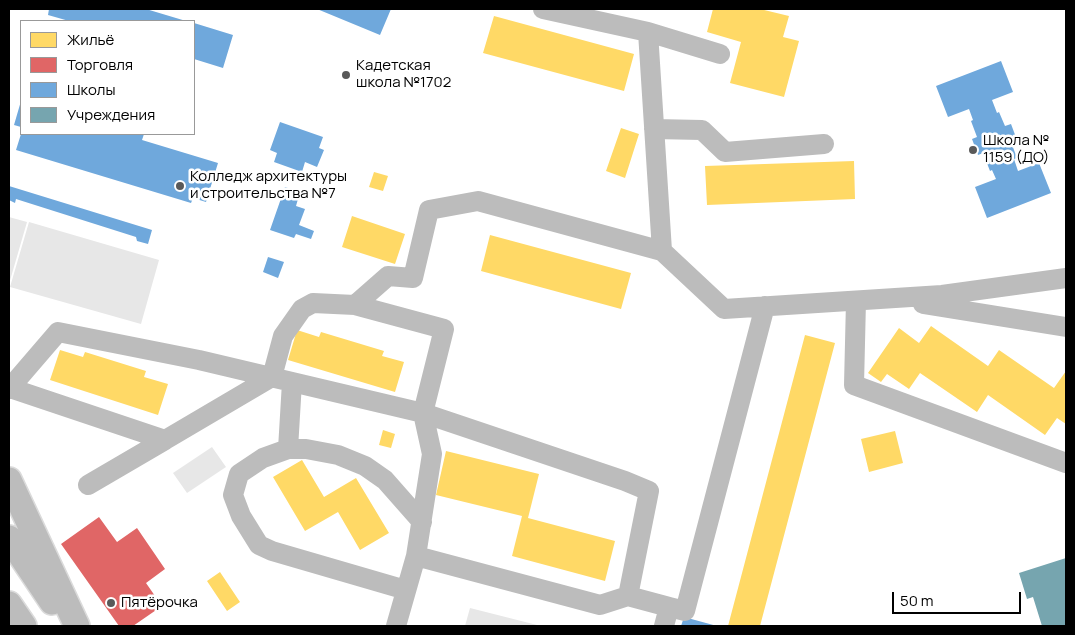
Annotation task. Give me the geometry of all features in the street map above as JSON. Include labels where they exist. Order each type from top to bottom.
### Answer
[{"type":"main road","points":[[9,480],[77,626]]},
{"type":"main road","points":[[9,538],[69,626]]},
{"type":"main road","points":[[9,604],[24,626]]},
{"type":"lane","points":[[543,9],[569,12],[648,32],[720,54]]},
{"type":"lane","points":[[648,32],[662,251]]},
{"type":"lane","points":[[654,130],[702,130],[725,152],[824,144]]},
{"type":"lane","points":[[355,305],[388,276],[413,278],[429,210],[478,202],[662,251],[724,309],[942,295],[1066,278]]},
{"type":"lane","points":[[887,299],[1066,327]]},
{"type":"lane","points":[[856,301],[854,385],[1066,463]]},
{"type":"lane","points":[[88,485],[272,377],[284,336],[302,309],[313,303],[355,305],[444,329],[423,413],[432,454],[422,522],[416,556],[396,626]]},
{"type":"lane","points":[[416,556],[600,605],[628,596],[685,611],[765,306]]},
{"type":"lane","points":[[165,440],[9,389],[58,332],[199,360],[423,413],[625,481],[649,491],[628,596]]},
{"type":"lane","points":[[288,449],[292,382]]},
{"type":"lane","points":[[406,590],[272,551],[259,545],[241,516],[233,495],[239,474],[263,458],[288,449],[306,449],[338,455],[365,466],[385,480],[422,522]]},
{"type":"lane","points":[[664,626],[669,607]]},
{"type":"shaded area","points":[[9,217],[27,222],[9,284]]},
{"type":"shaded area","points":[[29,222],[159,260],[141,324],[10,287]]},
{"type":"shaded area","points":[[212,447],[226,467],[187,493],[173,473]]},
{"type":"shaded area","points":[[470,608],[541,626],[465,626]]},
{"type":"building: Жильё","points":[[713,9],[760,9],[789,16],[783,37],[799,41],[784,97],[730,83],[741,42],[707,32]]},
{"type":"building: Жильё","points":[[494,16],[634,54],[624,91],[483,53]]},
{"type":"building: Жильё","points":[[621,128],[639,134],[625,178],[606,171]]},
{"type":"building: Жильё","points":[[854,161],[855,199],[707,205],[705,166]]},
{"type":"building: Жильё","points":[[374,172],[388,176],[383,191],[369,187]]},
{"type":"building: Жильё","points":[[352,216],[405,234],[395,264],[342,247]]},
{"type":"building: Жильё","points":[[490,235],[631,273],[621,309],[481,271]]},
{"type":"building: Жильё","points":[[931,326],[988,366],[999,350],[1054,388],[1066,371],[1066,424],[1057,418],[1045,435],[988,395],[977,412],[920,373],[909,389],[887,374],[881,382],[868,373],[899,328],[919,343]]},
{"type":"building: Жильё","points":[[297,330],[319,337],[321,332],[384,351],[382,356],[404,362],[395,392],[288,360]]},
{"type":"building: Жильё","points":[[805,335],[835,343],[760,626],[728,626]]},
{"type":"building: Жильё","points":[[60,350],[83,357],[85,352],[146,371],[144,377],[168,384],[158,415],[50,380]]},
{"type":"building: Жильё","points":[[383,430],[395,434],[391,448],[379,445]]},
{"type":"building: Жильё","points":[[895,431],[903,463],[869,472],[861,439]]},
{"type":"building: Жильё","points":[[446,451],[539,474],[528,518],[615,541],[605,581],[512,556],[522,516],[436,495]]},
{"type":"building: Жильё","points":[[302,460],[324,497],[356,478],[389,533],[360,550],[338,512],[305,531],[273,477]]},
{"type":"building: Жильё","points":[[220,572],[240,602],[227,611],[207,581]]},
{"type":"building: Торговля","points":[[99,517],[117,542],[137,528],[165,569],[146,583],[162,606],[133,626],[119,626],[61,544]]},
{"type":"building: Школы","points":[[49,9],[146,9],[183,20],[66,20],[48,15]]},
{"type":"building: Школы","points":[[317,9],[391,9],[380,35]]},
{"type":"building: Школы","points":[[195,23],[233,35],[223,68],[195,59]]},
{"type":"building: Школы","points":[[1001,61],[1013,92],[992,100],[1005,126],[1011,124],[1017,140],[1011,142],[1017,158],[1014,159],[1018,171],[1039,163],[1051,193],[987,218],[975,187],[996,179],[992,170],[990,171],[983,153],[978,155],[972,139],[977,137],[969,109],[948,117],[936,86]]},
{"type":"building: Школы","points":[[20,104],[20,127],[14,125]]},
{"type":"building: Школы","points":[[280,122],[323,137],[319,148],[324,150],[317,167],[305,162],[302,172],[274,162],[277,153],[270,150]]},
{"type":"building: Школы","points":[[21,135],[144,135],[142,140],[218,163],[206,202],[193,198],[191,203],[16,150]]},
{"type":"building: Школы","points":[[9,186],[152,230],[148,244],[137,241],[136,237],[16,199],[15,203],[9,200]]},
{"type":"building: Школы","points":[[285,187],[300,192],[296,206],[305,209],[299,225],[314,231],[311,239],[296,234],[294,238],[270,230]]},
{"type":"building: Школы","points":[[268,257],[284,262],[278,278],[263,272]]},
{"type":"building: Школы","points":[[684,617],[717,626],[681,626]]},
{"type":"building: Учреждения","points":[[1066,558],[1066,626],[1042,626],[1033,597],[1027,599],[1019,573]]},
{"type":"place","name":"Кадетская школа №1702","points":[[346,75]]},
{"type":"place","name":"Школа № 1159 (ДО)","points":[[973,150]]},
{"type":"place","name":"Колледж архитектуры и строительства №7","points":[[180,186]]},
{"type":"place","name":"Пятёрочка","points":[[111,603]]}]
